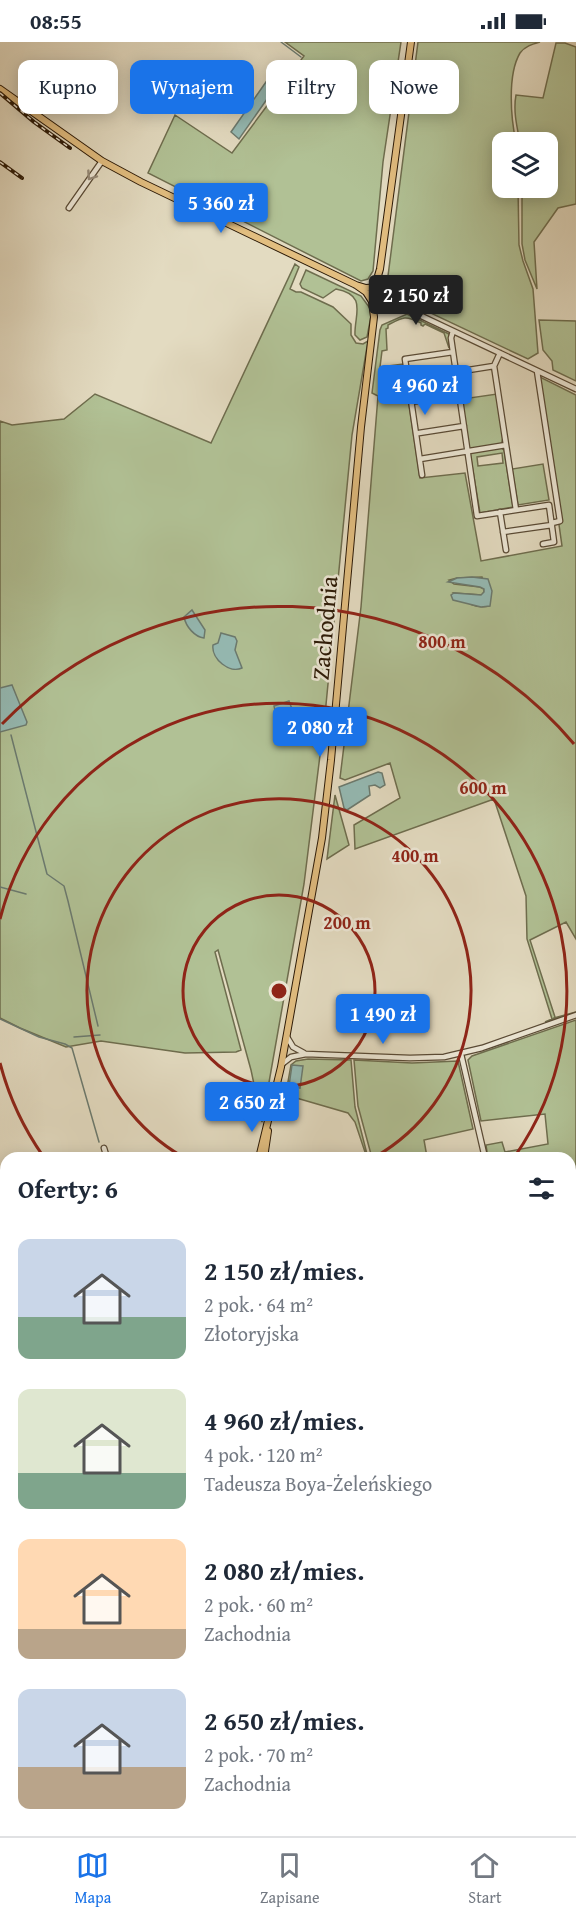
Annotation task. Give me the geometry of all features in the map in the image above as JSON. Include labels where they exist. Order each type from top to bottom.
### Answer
[{"type":"main road","points":[[380,301],[374,289],[380,269],[411,42]]},
{"type":"main road","points":[[0,89],[102,160],[141,182],[359,286],[374,289]]},
{"type":"main road","points":[[359,286],[373,282],[380,269]]},
{"type":"main road","points":[[374,289],[380,301]]},
{"type":"main road","name":"Zachodnia","points":[[260,1152],[287,1037],[316,874],[332,760],[361,427],[374,317],[380,301]]},
{"type":"main road","name":"Zachodnia","points":[[265,1152],[269,1118]]},
{"type":"street","points":[[69,208],[102,160]]},
{"type":"street","points":[[380,301],[398,305],[576,389]]},
{"type":"street","points":[[453,331],[451,338],[455,370],[477,516],[549,505],[555,542],[543,544]]},
{"type":"street","points":[[422,475],[405,359],[453,352]]},
{"type":"street","points":[[500,353],[494,366],[516,510]]},
{"type":"street","points":[[410,375],[494,366]]},
{"type":"street","points":[[503,532],[560,521],[537,371]]},
{"type":"street","points":[[411,402],[459,394]]},
{"type":"street","points":[[419,433],[464,426]]},
{"type":"street","points":[[420,459],[506,445]]},
{"type":"street","points":[[500,512],[506,550]]},
{"type":"street","points":[[281,1064],[292,1057],[306,1054],[419,1058],[461,1054],[576,1015]]},
{"type":"street","points":[[287,1037],[292,1047],[306,1054]]},
{"type":"street","points":[[461,1054],[484,1152]]},
{"type":"street","points":[[104,1148],[105,1152]]},
{"type":"green space","points":[[285,42],[401,42],[398,60],[369,60],[369,114],[390,114],[383,162],[373,271],[368,279],[361,281],[148,173],[175,115],[232,153],[266,107],[266,114],[357,114],[357,60],[301,60],[304,56]]},
{"type":"green space","points":[[418,42],[540,42],[524,49],[516,62],[511,97],[515,132],[492,132],[492,198],[518,198],[519,245],[533,289],[538,353],[528,359],[401,299],[397,293],[392,295],[388,285],[393,287],[388,276],[409,114],[459,114],[459,60],[416,60]]},
{"type":"green space","points":[[556,43],[576,47],[576,204],[558,208],[534,242],[537,289],[525,260],[522,244],[522,198],[558,198],[558,132],[518,132],[515,101],[516,95],[543,98]]},
{"type":"green space","points":[[295,264],[299,267],[290,289],[333,307],[351,324],[351,335],[356,343],[363,344],[368,341],[352,435],[325,715],[304,884],[262,1122],[251,1070],[218,950],[215,952],[241,1050],[236,1052],[185,1053],[101,1041],[66,1047],[0,1018],[0,421],[12,425],[64,419],[95,394],[211,443]]},
{"type":"green space","points":[[306,270],[361,296],[372,311],[367,337],[360,340],[355,335],[357,307],[352,296],[336,289],[323,298],[302,288],[300,284]]},
{"type":"green space","points":[[407,314],[449,334],[449,348],[444,333],[411,319],[397,320],[388,325],[386,329],[387,350],[382,351],[380,367],[403,364],[420,478],[465,473],[481,561],[562,546],[538,376],[576,395],[576,939],[566,922],[530,940],[554,1018],[576,1012],[545,1022],[552,1019],[527,939],[526,896],[494,799],[355,849],[354,825],[400,798],[390,763],[345,780],[340,778],[361,607],[378,396],[372,393],[382,325]],"holes":[[[482,577],[489,606],[474,606],[454,593],[482,595],[484,589],[454,584],[449,580]]]},
{"type":"green space","points":[[539,320],[576,321],[576,381],[553,370],[552,361],[543,350]]},
{"type":"green space","points":[[462,394],[470,396],[463,399],[497,394],[503,438],[501,445],[471,450],[468,447]]},
{"type":"green space","points":[[501,448],[504,450],[513,507],[480,513],[470,453]],"holes":[[[502,453],[503,463],[478,466],[477,457]]]},
{"type":"green space","points":[[543,464],[549,500],[518,505],[512,469]]},
{"type":"green space","points":[[335,795],[349,845],[327,859]]},
{"type":"green space","points":[[576,1020],[576,1152],[505,1152],[548,1144],[545,1114],[481,1121],[468,1060],[472,1056]]},
{"type":"green space","points":[[351,1060],[355,1107],[366,1152],[355,1122],[348,1113],[293,1097],[288,1097],[284,1104],[291,1065],[296,1061]]},
{"type":"green space","points":[[354,1060],[412,1063],[458,1061],[473,1129],[424,1140],[426,1152],[370,1152],[358,1106]]},
{"type":"green space","points":[[502,1142],[505,1152],[487,1152],[486,1145]]},
{"type":"water","points":[[266,82],[266,101],[239,139],[231,132],[244,114],[254,114],[254,99]]},
{"type":"water","points":[[457,578],[488,579],[492,591],[490,606],[481,607],[453,600],[451,595],[454,593],[481,595],[484,592],[484,589],[480,587],[448,582]]},
{"type":"water","points":[[192,610],[205,630],[204,638],[194,634],[185,621],[184,617]]},
{"type":"water","points":[[221,633],[235,637],[237,641],[235,650],[242,668],[227,667],[215,655],[213,645],[218,643]]},
{"type":"water","points":[[12,685],[27,722],[26,725],[0,732],[0,688]]},
{"type":"water","points":[[289,701],[298,725],[283,730],[274,706]]},
{"type":"water","points":[[378,772],[382,773],[385,785],[380,788],[375,785],[369,786],[370,795],[347,810],[344,808],[339,787]]},
{"type":"water","points":[[292,1065],[303,1066],[300,1088],[289,1086]]},
{"type":"waterway","points":[[281,42],[301,57]]},
{"type":"waterway","points":[[11,735],[47,874],[64,886],[98,1026]]},
{"type":"waterway","points":[[0,887],[26,894]]},
{"type":"waterway","points":[[0,1019],[39,1037],[72,1048],[99,1142]]},
{"type":"waterway","points":[[74,1037],[100,1035]]},
{"type":"railway","points":[[0,93],[70,148]]},
{"type":"railway","points":[[0,162],[22,178]]}]
